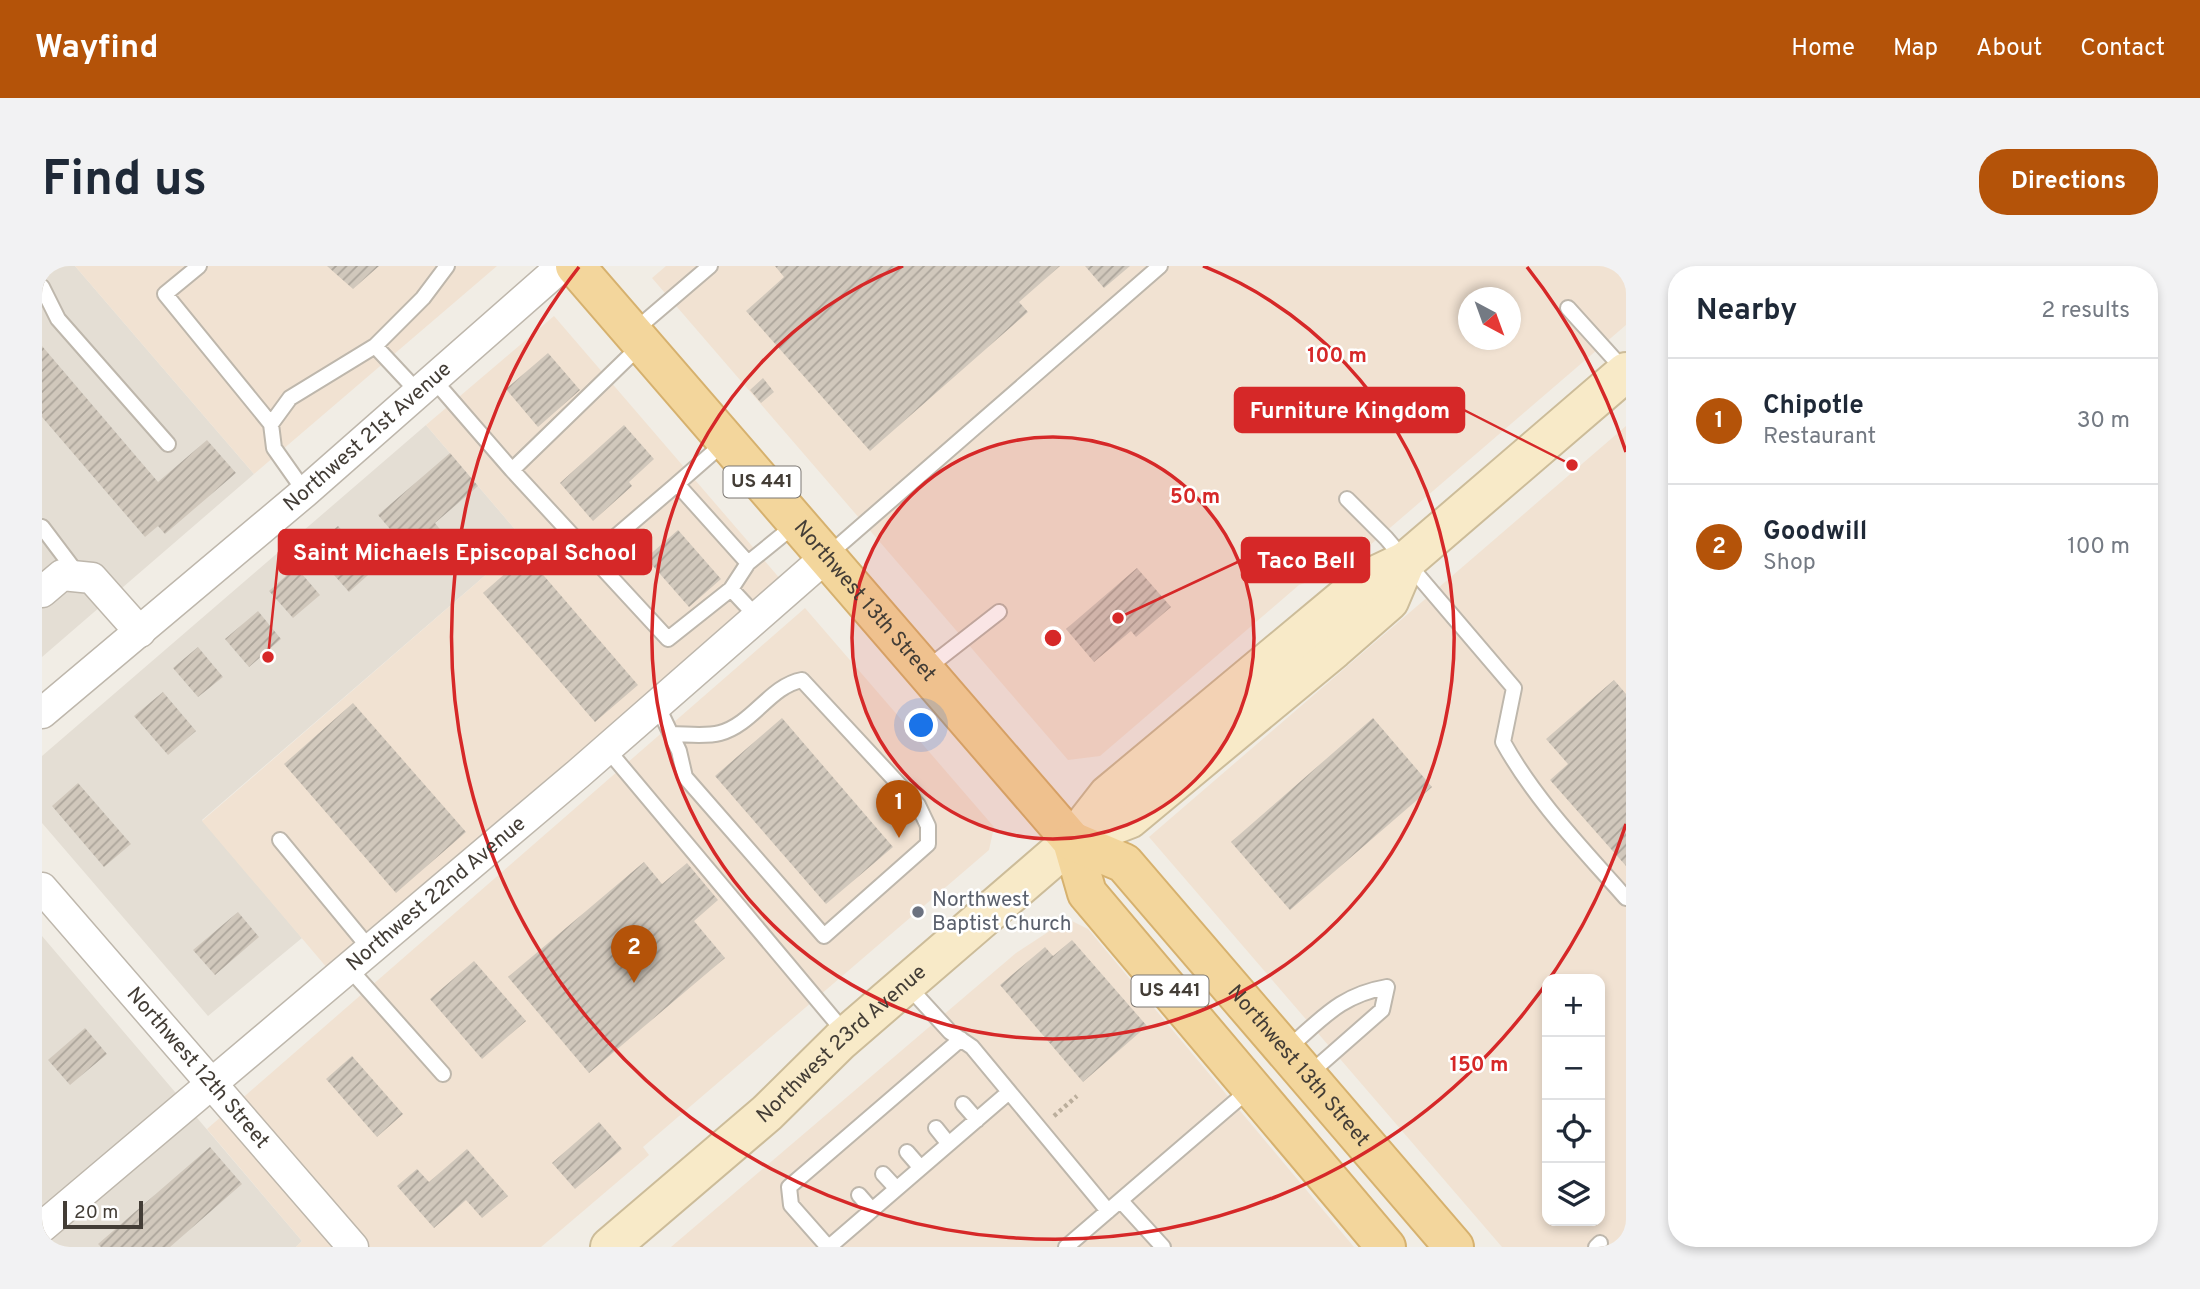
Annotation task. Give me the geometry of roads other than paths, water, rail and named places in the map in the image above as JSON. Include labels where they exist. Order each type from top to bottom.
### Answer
[{"type":"main road","name":"Northwest 13th Street","points":[[575,266],[1072,841],[1087,893],[1387,1247]]},
{"type":"main road","name":"Northwest 13th Street","points":[[1072,841],[1124,863],[1454,1247]]},
{"type":"street","name":"Northwest 21st Avenue","points":[[42,713],[305,492],[562,266]]},
{"type":"street","points":[[1406,561],[1626,372]]},
{"type":"street","name":"Northwest 22nd Avenue","points":[[42,1227],[607,749],[826,556]]},
{"type":"street","name":"Northwest 23rd Avenue","points":[[1072,841],[1129,819],[1334,649],[1389,601],[1406,561]]},
{"type":"street","name":"Northwest 23rd Avenue","points":[[627,1238],[766,1113],[847,1035],[1072,841],[1119,786],[1366,580],[1406,561]]},
{"type":"street","points":[[42,592],[62,575],[92,578],[140,632]]},
{"type":"street","name":"Northwest 12th Street","points":[[42,888],[353,1247]]},
{"type":"lane","points":[[199,266],[166,294],[271,424],[274,448],[305,492]]},
{"type":"lane","points":[[271,424],[290,398],[375,346],[423,298],[447,266]]},
{"type":"lane","points":[[512,470],[637,338],[710,266]]},
{"type":"lane","points":[[826,556],[1160,266]]},
{"type":"lane","points":[[42,287],[58,319],[168,444]]},
{"type":"lane","points":[[1568,308],[1626,372]]},
{"type":"lane","points":[[375,346],[426,385],[512,470],[668,639],[732,589],[748,563],[797,523]]},
{"type":"lane","points":[[593,556],[726,441]]},
{"type":"lane","points":[[677,484],[748,563]]},
{"type":"lane","points":[[1347,499],[1406,561],[1514,688],[1503,742],[1514,764],[1567,831],[1626,898]]},
{"type":"lane","points":[[42,527],[80,577]]},
{"type":"lane","points":[[732,589],[758,618]]},
{"type":"lane","points":[[924,670],[999,612]]},
{"type":"lane","points":[[657,705],[671,734],[685,777],[824,936],[924,850],[930,836],[918,805],[802,680],[782,688],[736,726],[720,734],[671,734]]},
{"type":"lane","points":[[607,749],[847,1035]]},
{"type":"lane","points":[[279,840],[359,958],[443,1074]]},
{"type":"lane","points":[[906,984],[950,1032],[972,1047],[1108,1211]]},
{"type":"lane","points":[[1387,987],[1382,1010],[1296,1063],[1344,999],[1363,991],[1387,987]]},
{"type":"lane","points":[[961,1039],[934,1072],[879,1118],[850,1134],[830,1162],[789,1187],[792,1205],[828,1247],[1009,1092]]},
{"type":"lane","points":[[1066,1247],[1252,1088]]},
{"type":"lane","points":[[963,1104],[977,1120]]},
{"type":"lane","points":[[936,1128],[948,1143]]},
{"type":"lane","points":[[850,1134],[860,1146]]},
{"type":"lane","points":[[908,1152],[920,1167]]},
{"type":"lane","points":[[883,1174],[896,1188]]},
{"type":"lane","points":[[859,1195],[872,1210]]},
{"type":"lane","points":[[1121,1200],[1163,1247]]},
{"type":"place","name":"Furniture Kingdom","points":[[1572,465]]},
{"type":"place","name":"Taco Bell","points":[[1118,618]]},
{"type":"place","name":"Saint Michaels Episcopal School","points":[[268,657]]},
{"type":"place","name":"Chipotle","points":[[899,838]]},
{"type":"place","name":"Northwest Baptist Church","points":[[918,912]]},
{"type":"place","name":"Goodwill","points":[[634,983]]}]
